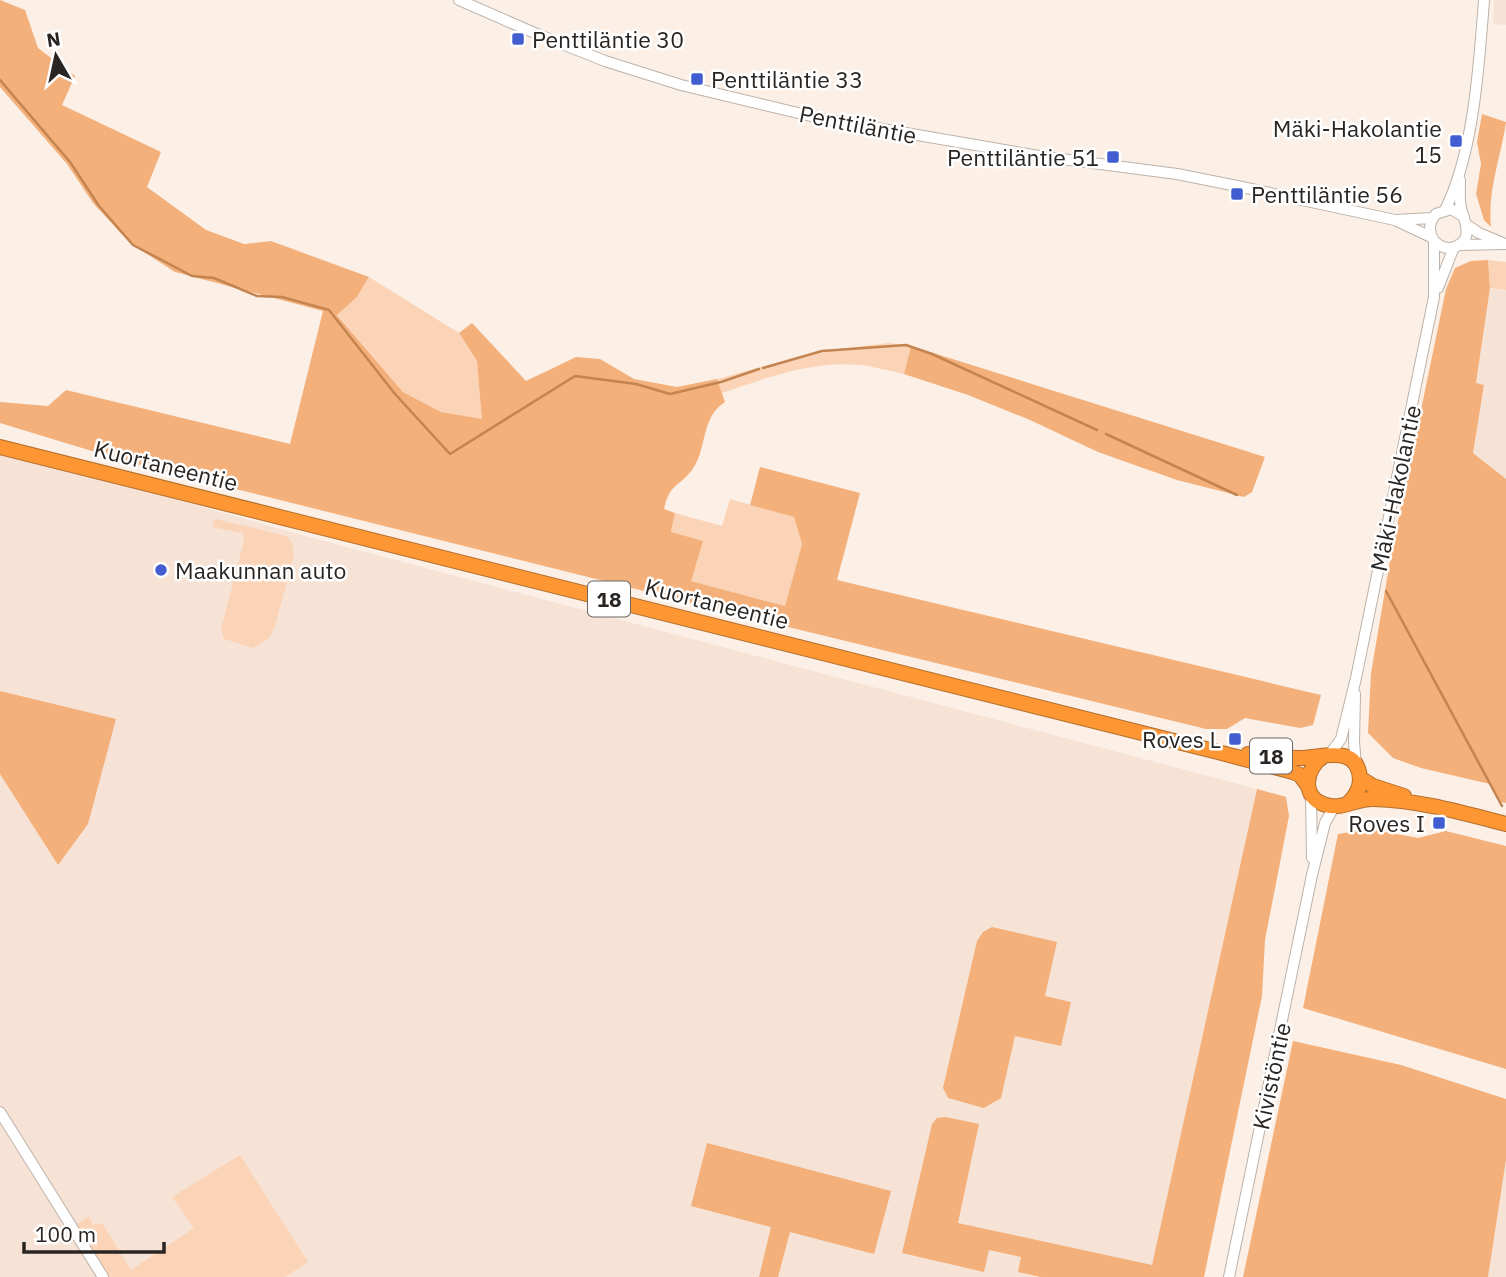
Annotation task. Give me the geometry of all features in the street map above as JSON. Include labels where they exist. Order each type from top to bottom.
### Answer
[{"type":"highway","name":"Kuortaneentie","points":[[0,447],[1218,752],[1293,772],[1300,775],[1310,790]]},
{"type":"highway","name":"Kuortaneentie","points":[[1218,752],[1296,758],[1327,755]]},
{"type":"highway","name":"18","points":[[1327,755],[1348,758],[1373,786],[1445,809],[1506,824]]},
{"type":"highway","points":[[1310,790],[1309,772],[1312,765],[1327,755]]},
{"type":"highway","points":[[1341,805],[1357,792],[1359,773]]},
{"type":"highway","name":"18","points":[[1310,790],[1321,803],[1341,805],[1360,799],[1374,799],[1445,809]]},
{"type":"street","name":"Penttiläntie","points":[[459,0],[605,61],[681,85],[819,118],[1040,156],[1197,178],[1395,220],[1433,239]]},
{"type":"street","points":[[1456,246],[1466,237],[1466,221],[1460,203],[1460,174],[1475,93],[1484,0]]},
{"type":"street","points":[[1460,174],[1445,210],[1433,218],[1430,224],[1433,239],[1443,247],[1506,244]]},
{"type":"street","points":[[1445,210],[1456,211],[1479,233],[1506,244]]},
{"type":"street","name":"Penttiläntie","points":[[1395,220],[1433,218]]},
{"type":"street","name":"Mäki-Hakolantie","points":[[1433,239],[1434,297]]},
{"type":"street","name":"Mäki-Hakolantie","points":[[1327,755],[1339,743],[1356,678],[1434,297],[1456,246]]},
{"type":"street","name":"Mäki-Hakolantie","points":[[1356,678],[1354,742],[1359,773]]},
{"type":"street","name":"Kivistöntie","points":[[1310,790],[1312,874]]},
{"type":"street","name":"Kivistöntie","points":[[1229,1277],[1312,874],[1325,823],[1341,805]]},
{"type":"street","points":[[0,1112],[103,1277]]},
{"type":"shaded area","points":[[0,0],[25,10],[38,48],[75,76],[62,105],[161,152],[147,187],[206,230],[244,244],[271,241],[369,277],[357,297],[337,315],[403,392],[441,412],[482,419],[477,361],[459,333],[472,323],[526,381],[576,357],[600,359],[634,379],[677,387],[717,379],[725,402],[712,416],[692,470],[672,490],[664,509],[675,513],[671,532],[703,541],[691,581],[785,606],[802,544],[794,517],[750,505],[760,467],[860,493],[837,580],[1321,695],[1313,725],[1300,728],[1245,718],[1227,729],[1206,729],[128,462],[0,423],[0,402],[48,406],[66,390],[290,444],[323,311],[175,272],[130,243],[93,203],[67,164],[0,87]]},
{"type":"shaded area","points":[[1494,0],[1506,0],[1506,25],[1493,24]]},
{"type":"shaded area","points":[[1482,114],[1506,122],[1491,200],[1491,227],[1484,220],[1476,194],[1481,164],[1477,142]]},
{"type":"shaded area","points":[[1488,260],[1506,262],[1506,290],[1490,288]]},
{"type":"shaded area","points":[[1488,260],[1490,288],[1476,383],[1484,385],[1473,453],[1506,479],[1506,803],[1501,802],[1490,784],[1421,768],[1393,758],[1368,733],[1371,673],[1391,555],[1446,289],[1455,268],[1471,261]]},
{"type":"shaded area","points":[[369,277],[459,333],[477,361],[483,420],[441,412],[403,392],[337,314],[357,297]]},
{"type":"shaded area","points":[[1490,288],[1506,290],[1506,479],[1473,453],[1484,385],[1476,384]]},
{"type":"shaded area","points":[[889,343],[911,346],[904,374],[861,365],[825,365],[790,372],[722,393],[717,379],[824,352]]},
{"type":"shaded area","points":[[911,346],[1265,457],[1252,492],[1244,497],[1177,480],[1098,452],[968,395],[904,374]]},
{"type":"shaded area","points":[[0,450],[309,537],[1257,789],[1150,1277],[0,1277]]},
{"type":"shaded area","points":[[730,499],[794,517],[802,544],[785,606],[691,581],[671,532],[675,513],[722,526]]},
{"type":"shaded area","points":[[215,519],[287,536],[292,543],[294,555],[275,626],[269,638],[253,648],[224,639],[221,629],[244,541],[243,533],[212,527]]},
{"type":"shaded area","points":[[0,691],[116,719],[88,824],[58,865],[0,774]]},
{"type":"shaded area","points":[[1257,789],[1286,797],[1289,816],[1265,940],[1262,996],[1204,1277],[1041,1277],[1018,1272],[1021,1257],[989,1250],[984,1272],[902,1253],[932,1124],[937,1118],[946,1117],[979,1124],[958,1223],[1152,1265]]},
{"type":"shaded area","points":[[1370,829],[1418,838],[1446,831],[1506,846],[1506,1069],[1303,1008],[1338,834]]},
{"type":"shaded area","points":[[992,927],[1057,942],[1045,996],[1071,1002],[1061,1046],[1015,1036],[1001,1098],[984,1108],[948,1098],[943,1088],[977,941],[983,932]]},
{"type":"shaded area","points":[[1293,1041],[1401,1065],[1506,1099],[1506,1160],[1488,1277],[1243,1277]]},
{"type":"shaded area","points":[[707,1143],[891,1191],[874,1254],[790,1232],[778,1277],[759,1277],[771,1227],[691,1206]]},
{"type":"shaded area","points":[[240,1155],[308,1262],[285,1277],[110,1277],[76,1225],[89,1216],[93,1225],[102,1223],[131,1270],[194,1228],[172,1197]]},
{"type":"shaded area","points":[[1506,1160],[1506,1277],[1488,1277]]},
{"type":"waterway","points":[[0,80],[70,162],[99,206],[133,245],[192,276],[214,278],[257,296],[282,297],[329,310],[395,394],[450,454],[575,376],[636,384],[670,394],[721,382],[759,369]]},
{"type":"waterway","points":[[763,368],[822,351],[906,345],[932,354],[1097,430]]},
{"type":"waterway","points":[[1106,434],[1237,495]]},
{"type":"waterway","points":[[1386,591],[1502,806]]},
{"type":"place","name":"Penttiläntie 30","points":[[518,39]]},
{"type":"place","name":"Penttiläntie 33","points":[[697,79]]},
{"type":"place","name":"Mäki-Hakolantie 15","points":[[1456,141]]},
{"type":"place","name":"Penttiläntie 51","points":[[1113,157]]},
{"type":"place","name":"Penttiläntie 56","points":[[1237,194]]},
{"type":"place","name":"Maakunnan auto","points":[[161,570]]},
{"type":"place","name":"Roves L","points":[[1235,739]]},
{"type":"place","name":"Roves I","points":[[1439,823]]}]
